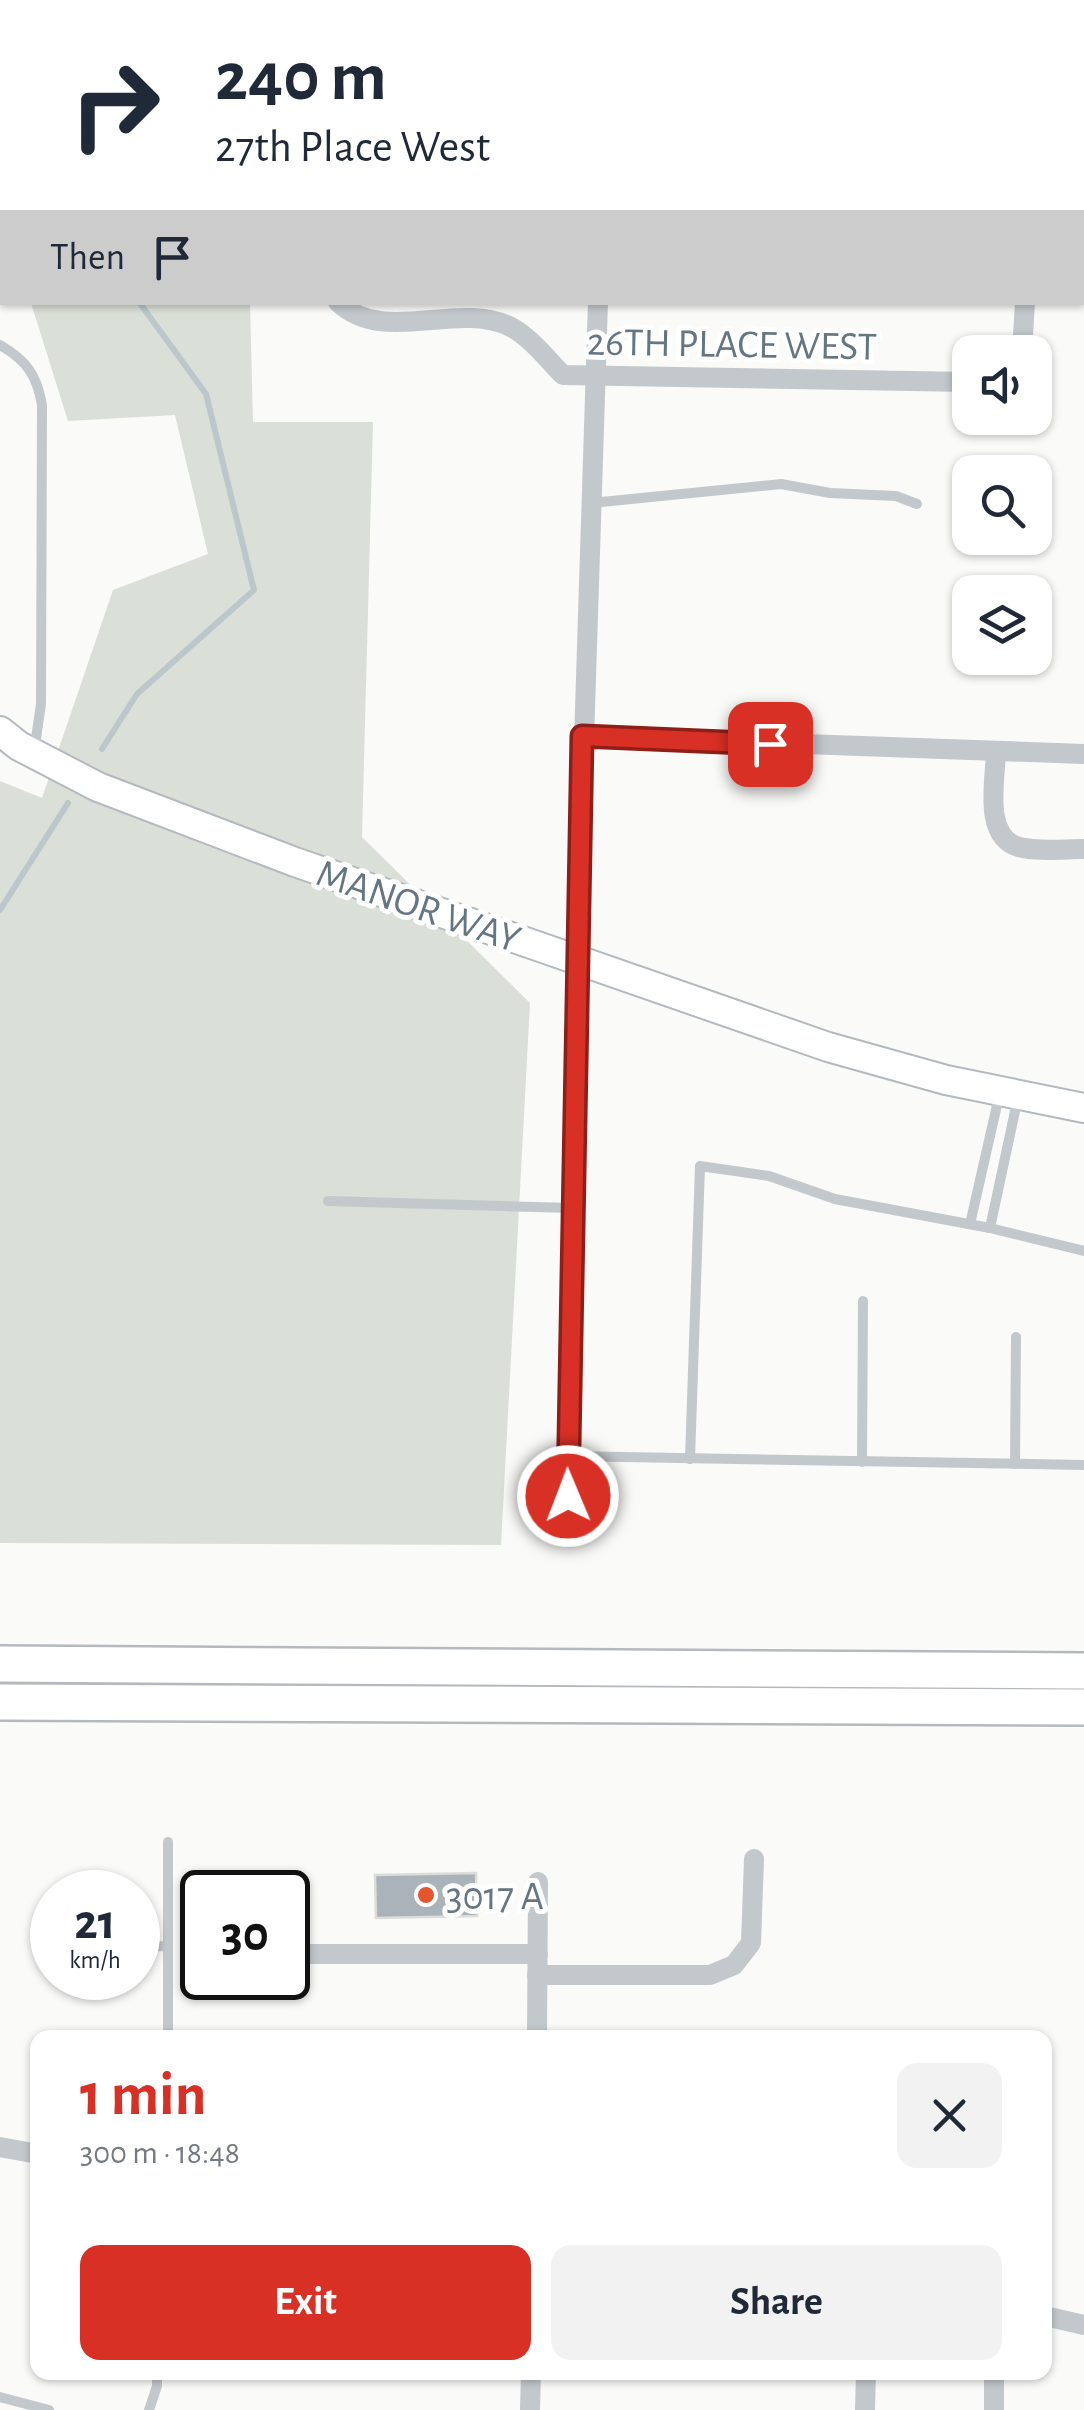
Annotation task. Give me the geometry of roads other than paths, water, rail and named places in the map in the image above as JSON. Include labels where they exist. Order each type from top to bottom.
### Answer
[{"type":"highway","points":[[0,1664],[1084,1672]]},
{"type":"highway","points":[[0,1702],[1084,1707]]},
{"type":"street","name":"26TH PLACE WEST","points":[[341,305],[350,314],[368,321],[480,311],[511,328],[563,375],[952,382]]},
{"type":"street","points":[[568,1496],[576,960],[598,305]]},
{"type":"street","points":[[1023,335],[1025,305]]},
{"type":"street","name":"MANOR WAY","points":[[0,731],[98,788],[203,830],[576,960],[828,1047],[1084,1108]]},
{"type":"street","points":[[582,736],[1084,754]]},
{"type":"street","points":[[996,753],[995,820],[1003,839],[1019,847],[1084,849]]},
{"type":"street","points":[[310,1954],[710,1975],[734,1965],[751,1942],[754,1859]]},
{"type":"street","points":[[536,2030],[538,1882]]},
{"type":"street","points":[[0,2147],[30,2153]]},
{"type":"street","points":[[1052,2318],[1084,2325]]},
{"type":"street","points":[[530,2380],[530,2410]]},
{"type":"street","points":[[864,2410],[866,2380]]},
{"type":"street","points":[[994,2380],[994,2410]]},
{"type":"lane","points":[[0,345],[29,367],[38,382],[42,405],[41,704],[34,754]]},
{"type":"lane","points":[[590,504],[781,484],[896,496],[917,504]]},
{"type":"lane","points":[[970,1224],[1010,1093]]},
{"type":"lane","points":[[990,1228],[1010,1093]]},
{"type":"lane","points":[[690,1459],[700,1166],[769,1176],[835,1199],[990,1228],[1084,1251]]},
{"type":"lane","points":[[328,1201],[572,1208]]},
{"type":"lane","points":[[862,1462],[863,1301]]},
{"type":"lane","points":[[1015,1464],[1016,1337]]},
{"type":"lane","points":[[566,1456],[1084,1465]]},
{"type":"lane","points":[[168,1842],[168,2030]]},
{"type":"lane","points":[[160,1946],[168,1946]]},
{"type":"lane","points":[[149,2410],[155,2380]]},
{"type":"lane","points":[[0,2397],[49,2410]]},
{"type":"waterway","points":[[102,749],[137,694],[254,590],[206,394],[141,305]]},
{"type":"waterway","points":[[0,910],[68,803]]},
{"type":"place","name":"3017 A","points":[[426,1895]]}]
